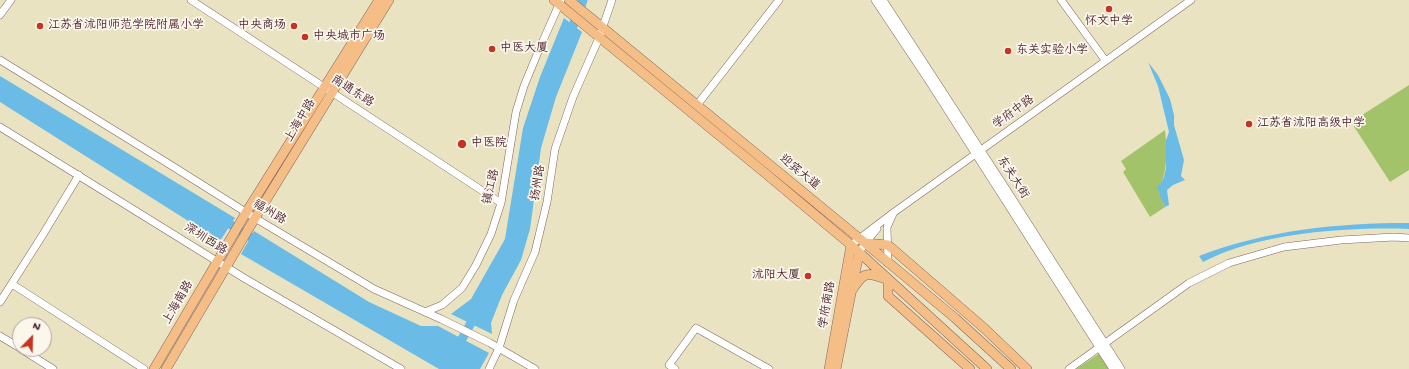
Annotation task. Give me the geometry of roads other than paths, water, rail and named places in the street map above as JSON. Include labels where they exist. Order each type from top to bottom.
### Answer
[{"type":"main road","name":"上海中路","points":[[234,255],[379,0]]},
{"type":"main road","name":"上海中路","points":[[224,249],[245,214],[389,0]]},
{"type":"main road","name":"迎宾大道","points":[[569,0],[862,240],[955,318],[1011,369]]},
{"type":"main road","name":"迎宾大道","points":[[559,3],[588,29],[851,245],[987,369]]},
{"type":"main road","points":[[862,240],[888,245],[984,328],[1027,369]]},
{"type":"main road","name":"学府南路","points":[[829,369],[851,245]]},
{"type":"main road","name":"上海南路","points":[[154,369],[224,249]]},
{"type":"main road","name":"学府南路","points":[[836,369],[859,253]]},
{"type":"main road","name":"上海南路","points":[[166,369],[234,255]]},
{"type":"main road","points":[[851,292],[859,279],[868,274],[877,275],[888,280],[888,296],[970,369]]},
{"type":"street","points":[[0,15],[11,0]]},
{"type":"street","name":"南通东路","points":[[191,0],[501,203]]},
{"type":"street","name":"扬州路","points":[[489,369],[499,348],[514,300],[535,252],[547,202],[555,150],[573,97],[599,38],[612,0]]},
{"type":"street","points":[[697,105],[779,0]]},
{"type":"street","name":"东关大街","points":[[875,0],[978,153]]},
{"type":"street","name":"东关大街","points":[[883,0],[978,153],[1102,346],[1121,369]]},
{"type":"street","points":[[1060,0],[1105,60]]},
{"type":"street","name":"学府中路","points":[[862,240],[893,213],[1191,0]]},
{"type":"street","name":"镇江路","points":[[425,312],[442,305],[462,288],[476,265],[491,234],[501,203],[516,112],[524,86],[559,3]]},
{"type":"street","name":"福州路","points":[[0,60],[169,164],[254,220],[374,289],[490,343],[535,369]]},
{"type":"street","name":"深圳西路","points":[[0,127],[226,267],[401,369]]},
{"type":"street","points":[[0,302],[79,175]]},
{"type":"street","points":[[888,262],[888,227],[893,213]]},
{"type":"street","points":[[1069,369],[1190,283],[1229,263],[1284,246],[1341,240],[1394,237],[1409,238]]},
{"type":"street","points":[[851,245],[862,240]]},
{"type":"street","points":[[859,253],[862,240]]},
{"type":"street","points":[[12,284],[144,369]]},
{"type":"street","points":[[675,369],[669,365],[696,328],[769,369]]},
{"type":"street","points":[[0,336],[12,343]]},
{"type":"street","name":"东关大街","points":[[1102,346],[1113,369]]},
{"type":"street","points":[[34,357],[53,369]]},
{"type":"water","points":[[564,18],[582,32],[556,97],[541,148],[530,229],[521,260],[502,295],[491,323],[492,334],[451,314],[471,299],[505,239],[523,128],[540,77]]},
{"type":"water","points":[[1148,62],[1158,75],[1170,99],[1174,115],[1174,125],[1184,160],[1181,176],[1185,180],[1173,185],[1167,190],[1169,205],[1165,207],[1157,186],[1161,184],[1166,168],[1166,140],[1169,132],[1158,86]]},
{"type":"water","points":[[0,76],[235,218],[220,241],[0,102]]},
{"type":"water","points":[[1409,223],[1409,229],[1341,230],[1271,239],[1228,251],[1203,262],[1199,256],[1225,247],[1276,234],[1355,224]]},
{"type":"water","points":[[254,231],[369,302],[421,326],[438,326],[489,353],[480,369],[439,369],[241,254]]},
{"type":"waterway","points":[[569,36],[583,0]]},
{"type":"waterway","points":[[221,219],[261,243]]},
{"type":"waterway","points":[[457,348],[476,314]]},
{"type":"place","name":"怀文中学","points":[[1109,9]]},
{"type":"place","name":"江苏省沭阳师范学院附属小学","points":[[40,26]]},
{"type":"place","name":"中央商场","points":[[294,26]]},
{"type":"place","name":"中央城市广场","points":[[305,37]]},
{"type":"place","name":"中医大厦","points":[[492,49]]},
{"type":"place","name":"东关实验小学","points":[[1008,51]]},
{"type":"place","name":"江苏省沭阳高级中学","points":[[1249,124]]},
{"type":"place","name":"中医院","points":[[462,144]]},
{"type":"place","name":"沭阳大厦","points":[[808,276]]}]
